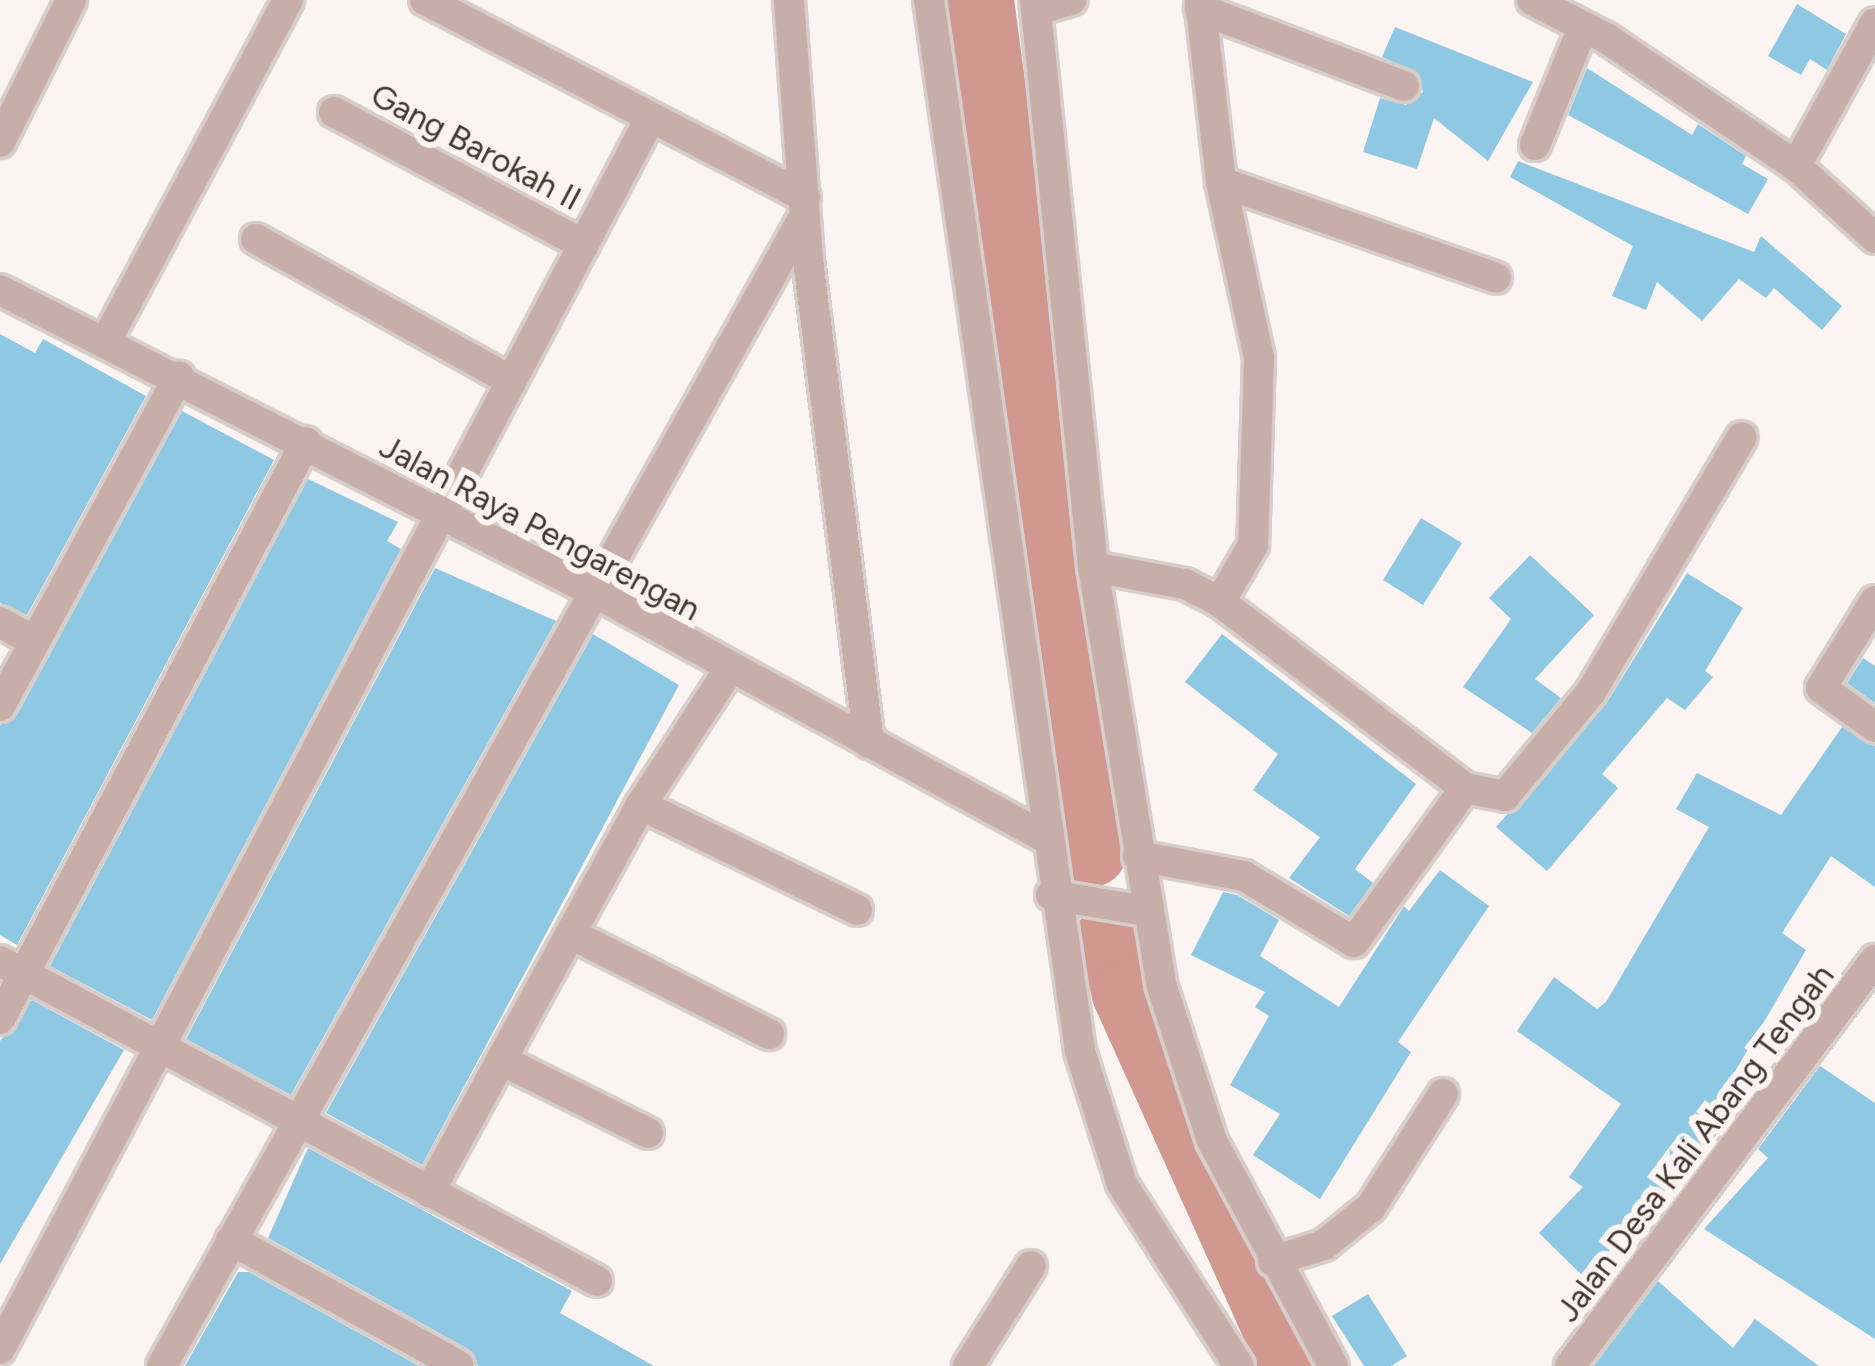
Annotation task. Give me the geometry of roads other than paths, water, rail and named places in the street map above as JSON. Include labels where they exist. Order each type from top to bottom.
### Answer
[{"type":"street","points":[[0,142],[71,0]]},
{"type":"street","points":[[106,341],[288,0]]},
{"type":"street","points":[[425,0],[805,207]]},
{"type":"street","points":[[789,0],[805,207],[869,743]]},
{"type":"street","points":[[929,0],[1042,836],[1080,1051],[1114,1165],[1144,1226],[1240,1366]]},
{"type":"street","points":[[1072,0],[1035,5],[1093,567],[1138,856],[1131,910],[1212,1141],[1333,1366]]},
{"type":"street","points":[[1532,0],[1583,27],[1796,166],[1875,238]]},
{"type":"street","points":[[1220,602],[1253,545],[1259,490],[1259,358],[1221,182],[1200,4],[1404,86]]},
{"type":"street","points":[[1796,166],[1875,23]]},
{"type":"street","points":[[1535,145],[1583,27]]},
{"type":"street","name":"Gang Barokah II","points":[[334,112],[584,245]]},
{"type":"street","points":[[0,1349],[650,119]]},
{"type":"street","points":[[1221,182],[1496,278]]},
{"type":"street","points":[[162,1366],[596,593],[805,207]]},
{"type":"street","points":[[256,239],[511,381]]},
{"type":"street","name":"Jalan Raya Pengarengan","points":[[0,290],[179,376],[439,518],[596,593],[728,671],[1042,836]]},
{"type":"street","points":[[0,706],[179,376]]},
{"type":"street","points":[[1093,567],[1185,584],[1220,602],[1465,788],[1505,796],[1592,692],[1742,437]]},
{"type":"street","points":[[0,1019],[12,967],[305,442]]},
{"type":"street","points":[[1875,601],[1821,688],[1875,727]]},
{"type":"street","points":[[0,622],[34,641]]},
{"type":"street","points":[[429,1192],[641,805],[728,671]]},
{"type":"street","points":[[1138,856],[1244,876],[1354,942],[1465,788]]},
{"type":"street","points":[[641,805],[857,910]]},
{"type":"street","points":[[1051,895],[1131,910]]},
{"type":"street","points":[[571,934],[769,1034]]},
{"type":"street","name":"Jalan Desa Kali Abang Tengah","points":[[1570,1366],[1875,961]]},
{"type":"street","points":[[12,967],[597,1281]]},
{"type":"street","points":[[501,1060],[647,1133]]},
{"type":"street","points":[[1274,1262],[1324,1245],[1371,1207],[1443,1094]]},
{"type":"street","points":[[231,1240],[459,1366]]},
{"type":"street","points":[[968,1366],[1031,1266]]},
{"type":"waterway","points":[[979,0],[1092,852]]},
{"type":"waterway","points":[[1111,934],[1126,993],[1294,1366]]}]
